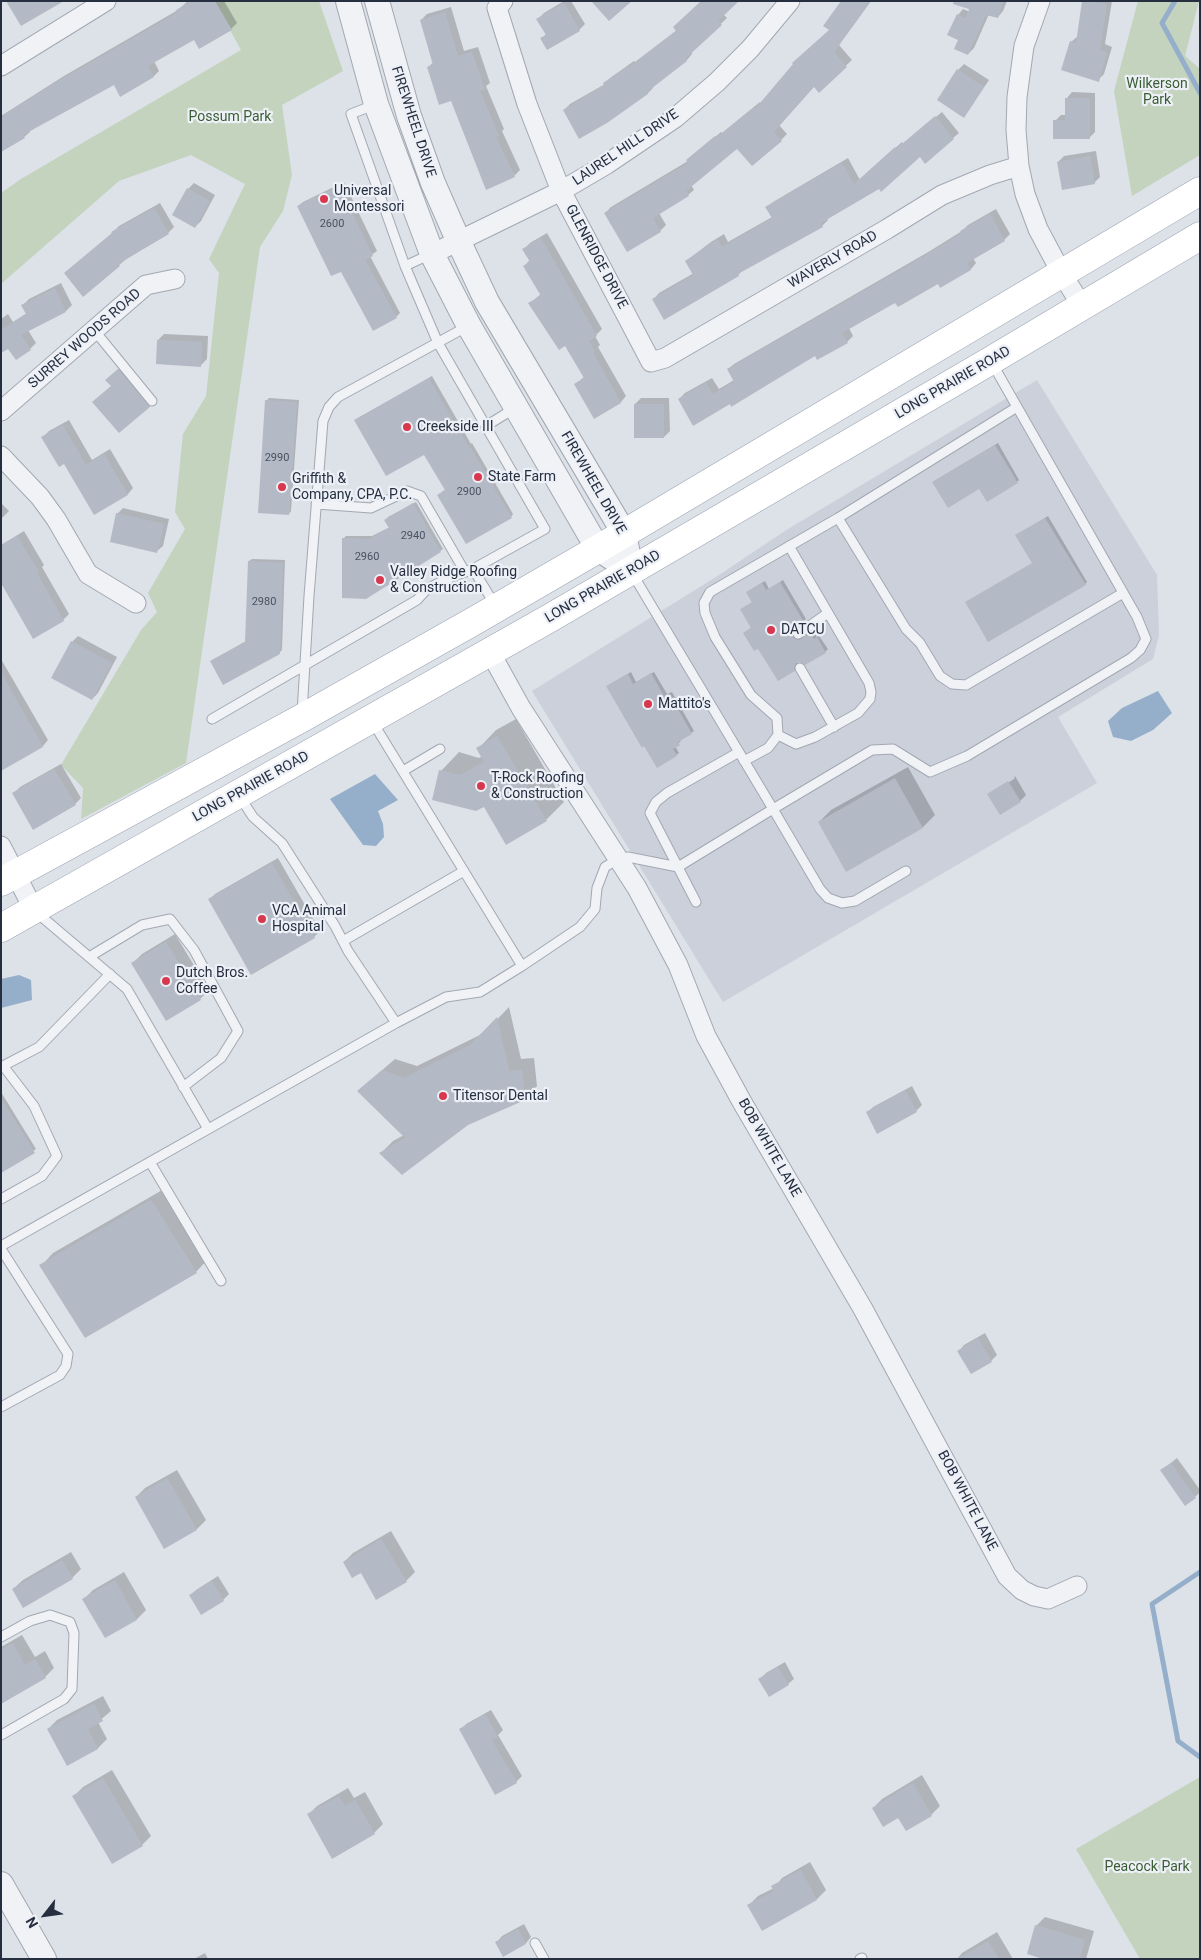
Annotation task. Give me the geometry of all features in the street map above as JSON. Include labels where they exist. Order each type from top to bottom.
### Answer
[{"type":"main road","points":[[8,878],[302,718],[496,608],[1200,191]]},
{"type":"main road","name":"LONG PRAIRIE ROAD","points":[[1,928],[490,652],[990,361],[1200,236]]},
{"type":"street","points":[[1,66],[106,1]]},
{"type":"street","name":"FIREWHEEL DRIVE","points":[[348,1],[376,104],[432,254],[469,326],[598,549],[631,570]]},
{"type":"street","name":"FIREWHEEL DRIVE","points":[[377,1],[409,116],[433,183],[458,240],[488,302],[624,533],[631,570]]},
{"type":"street","name":"LAUREL HILL DRIVE","points":[[432,254],[561,191],[607,164],[675,118],[744,56],[790,1]]},
{"type":"street","points":[[1040,1],[1024,46],[1017,96],[1016,130],[1019,166],[1025,194],[1038,229],[1082,306]]},
{"type":"street","name":"GLENRIDGE DRIVE","points":[[500,5],[527,104],[561,191],[651,362]]},
{"type":"street","name":"WAVERLY ROAD","points":[[651,362],[665,358],[942,195],[990,174],[1019,166]]},
{"type":"street","name":"SURREY WOODS ROAD","points":[[1,411],[146,285],[175,279]]},
{"type":"street","points":[[1,456],[40,497],[56,519],[88,574],[136,603]]},
{"type":"street","name":"BOB WHITE LANE","points":[[490,652],[521,708],[637,888],[678,965],[706,1036],[742,1102],[863,1309],[1008,1576],[1022,1590],[1034,1596],[1048,1599],[1077,1586]]},
{"type":"street","points":[[1,846],[8,878],[34,910]]},
{"type":"street","points":[[1,1884],[44,1959]]},
{"type":"street","points":[[1,1916],[26,1959]]},
{"type":"lane","points":[[212,719],[417,600],[427,589],[469,570],[545,529],[438,343],[405,266],[351,114],[376,104]]},
{"type":"lane","points":[[405,266],[432,254]]},
{"type":"lane","points":[[302,718],[323,421],[329,407],[338,397],[469,326]]},
{"type":"lane","points":[[94,330],[152,402]]},
{"type":"lane","points":[[1,1407],[60,1375],[66,1366],[68,1354],[1,1247],[396,1023],[446,997],[480,992],[522,966],[580,927],[595,909],[597,888],[605,867],[618,859],[628,857],[678,867],[872,750],[893,749],[930,772],[967,756],[1131,658],[1140,650],[1146,639],[1138,617],[990,361]]},
{"type":"lane","points":[[744,761],[768,748],[778,735],[777,718],[751,695],[715,637],[705,613],[704,603],[710,592],[838,518],[1017,407]]},
{"type":"lane","points":[[486,426],[516,408]]},
{"type":"lane","points":[[316,504],[371,508],[407,491],[421,496],[496,608]]},
{"type":"lane","points":[[838,518],[906,629],[920,643],[940,676],[952,684],[966,685],[1123,593]]},
{"type":"lane","points":[[778,735],[796,744],[858,713],[870,699],[871,692],[870,683],[788,546]]},
{"type":"lane","points":[[631,570],[820,889],[828,898],[842,903],[854,901],[906,871]]},
{"type":"lane","points":[[798,634],[828,613]]},
{"type":"lane","points":[[800,668],[834,726]]},
{"type":"lane","points":[[371,719],[522,966]]},
{"type":"lane","points":[[403,771],[440,749]]},
{"type":"lane","points":[[696,902],[650,813],[656,802],[668,793],[739,752]]},
{"type":"lane","points":[[238,794],[253,817],[282,843],[396,1023]]},
{"type":"lane","points":[[343,941],[464,871]]},
{"type":"lane","points":[[34,910],[127,989],[208,1129]]},
{"type":"lane","points":[[89,957],[142,926],[170,919],[194,950],[238,1031],[221,1058],[183,1087]]},
{"type":"lane","points":[[1,1199],[42,1176],[56,1156],[34,1106],[2,1067],[39,1047],[110,974]]},
{"type":"lane","points":[[150,1162],[221,1281]]},
{"type":"lane","points":[[1,1637],[30,1621],[50,1615],[70,1622],[74,1633],[72,1689],[64,1699],[1,1735]]},
{"type":"lane","points":[[535,1943],[544,1959]]},
{"type":"shaded area","points":[[1037,380],[1157,575],[1159,635],[1153,659],[1058,717],[1097,783],[723,1002],[532,691],[716,577],[788,529]]},
{"type":"green space","name":"Possum Park","points":[[214,1],[319,1],[343,71],[282,105],[292,175],[283,211],[260,247],[186,763],[81,819],[83,788],[61,765],[141,630],[157,612],[148,593],[185,529],[175,512],[183,434],[206,396],[219,273],[209,259],[245,184],[191,155],[119,181],[1,284],[1,193],[21,179],[241,50]]},
{"type":"green space","name":"Wilkerson Park","points":[[1138,1],[1199,1],[1185,56],[1200,69],[1200,155],[1132,196],[1114,91]]},
{"type":"green space","name":"Peacock Park","points":[[1200,1777],[1200,1959],[1140,1959],[1076,1849]]},
{"type":"water","points":[[1158,691],[1172,713],[1153,730],[1131,741],[1113,737],[1108,721],[1122,708]]},
{"type":"water","points":[[375,774],[398,800],[378,811],[383,824],[384,837],[376,846],[363,845],[330,799]]},
{"type":"water","points":[[19,975],[31,980],[32,1000],[1,1008],[1,979]]},
{"type":"building","points":[[6,1],[64,1],[21,26]]},
{"type":"building","points":[[191,1],[215,1],[232,30],[199,49],[194,40],[148,66],[154,77],[120,97],[114,85],[23,135],[25,138],[1,152],[1,117],[57,82],[178,12],[176,10]]},
{"type":"building","points":[[591,1],[632,1],[609,21]]},
{"type":"building","points":[[701,1],[739,1],[718,21],[722,25],[685,59],[687,61],[647,92],[648,94],[607,123],[579,139],[563,110],[604,85],[603,83],[629,67],[676,31],[673,27]]},
{"type":"building","points":[[841,1],[871,1],[834,52],[847,67],[819,93],[814,87],[774,132],[782,141],[752,166],[737,149],[686,191],[689,196],[653,218],[661,232],[627,252],[604,213],[688,163],[686,160],[715,136],[716,138],[754,107],[755,109],[792,63],[829,30],[823,26]]},
{"type":"building","points":[[954,1],[1003,1],[998,18],[986,15],[968,55],[954,49],[958,40],[947,35],[957,14],[966,19],[969,9],[953,4]]},
{"type":"building","points":[[1082,1],[1107,4],[1100,50],[1107,52],[1099,82],[1061,70],[1070,41],[1076,43]]},
{"type":"building","points":[[564,3],[580,31],[547,50],[540,38],[546,35],[536,19]]},
{"type":"building","points":[[445,12],[458,56],[472,52],[485,90],[480,91],[499,136],[496,137],[515,177],[486,190],[451,101],[439,105],[427,67],[433,65],[420,20]]},
{"type":"building","points":[[957,69],[984,87],[964,118],[937,100]]},
{"type":"building","points":[[1065,98],[1090,98],[1090,139],[1053,139],[1053,120],[1065,120]]},
{"type":"building","points":[[935,116],[954,139],[925,164],[920,157],[881,192],[879,189],[821,223],[823,227],[738,274],[739,276],[664,320],[652,299],[693,275],[685,261],[718,239],[722,247],[772,218],[765,207],[842,163],[854,184],[895,147],[896,149]]},
{"type":"building","points":[[1090,156],[1095,184],[1062,190],[1057,162]]},
{"type":"building","points":[[339,186],[373,256],[365,260],[397,318],[373,331],[341,272],[331,276],[297,206]]},
{"type":"building","points":[[187,188],[210,201],[195,228],[172,215]]},
{"type":"building","points":[[154,208],[169,234],[118,264],[120,266],[83,297],[64,273],[111,232]]},
{"type":"building","points":[[990,214],[1005,241],[967,263],[971,270],[940,288],[938,284],[898,307],[895,303],[842,333],[848,343],[817,360],[815,356],[731,407],[730,404],[693,426],[678,399],[706,383],[713,394],[734,382],[727,369],[923,257],[962,233],[960,231]]},
{"type":"building","points":[[541,238],[597,336],[589,341],[595,352],[593,353],[621,403],[594,419],[574,384],[584,378],[565,346],[559,350],[528,303],[541,296],[523,266],[530,262],[522,249]]},
{"type":"building","points":[[55,288],[66,312],[21,335],[31,350],[16,360],[8,349],[1,353],[1,330],[26,314],[21,305]]},
{"type":"building","points":[[157,340],[202,342],[201,367],[156,364]]},
{"type":"building","points":[[118,369],[150,407],[119,433],[92,402],[111,386],[105,380]]},
{"type":"building","points":[[429,378],[512,518],[466,544],[437,495],[445,490],[424,455],[386,476],[354,420]]},
{"type":"building","points":[[265,400],[297,402],[289,515],[258,513]]},
{"type":"building","points":[[634,404],[664,404],[664,438],[634,438]]},
{"type":"building","points":[[63,425],[86,465],[104,454],[128,495],[94,515],[64,464],[59,467],[41,437]]},
{"type":"building","points":[[995,445],[1018,483],[987,502],[979,489],[948,508],[932,482]]},
{"type":"building","points":[[413,503],[441,552],[366,599],[342,598],[342,538],[369,539],[389,528],[384,520]]},
{"type":"building","points":[[116,513],[164,524],[157,553],[110,542]]},
{"type":"building","points":[[1045,518],[1086,585],[988,642],[965,602],[1032,563],[1015,535]]},
{"type":"building","points":[[17,536],[39,572],[37,573],[64,621],[33,639],[1,583],[1,545]]},
{"type":"building","points":[[248,561],[283,563],[280,654],[223,685],[210,661],[245,642]]},
{"type":"building","name":"DATCU","points":[[780,582],[804,622],[793,631],[793,637],[799,640],[811,633],[814,639],[817,637],[826,653],[805,665],[800,662],[796,663],[795,671],[778,681],[758,649],[754,651],[743,633],[751,628],[740,609],[752,603],[746,592],[762,583],[766,590]]},
{"type":"building","points":[[71,641],[112,663],[92,700],[51,678]]},
{"type":"building","points":[[1,672],[43,747],[1,771]]},
{"type":"building","points":[[651,673],[664,696],[669,693],[692,734],[678,742],[680,745],[673,749],[677,756],[657,768],[644,746],[642,748],[606,686],[628,674],[633,684]]},
{"type":"building","name":"T-Rock Roofing & Construction","points":[[497,736],[547,821],[506,845],[484,807],[476,811],[432,800],[439,770],[460,775],[484,762],[476,748]]},
{"type":"building","points":[[54,769],[76,805],[33,830],[12,793]]},
{"type":"building","points":[[895,778],[923,828],[846,872],[818,822]]},
{"type":"building","points":[[1008,781],[1021,802],[1000,815],[987,794]]},
{"type":"building","name":"VCA Animal Hospital","points":[[272,863],[315,938],[251,975],[208,899]]},
{"type":"building","name":"Dutch Bros. Coffee","points":[[166,942],[201,1000],[166,1021],[131,963]]},
{"type":"building","name":"Titensor Dental","points":[[497,1017],[509,1071],[522,1070],[525,1100],[468,1125],[402,1175],[379,1153],[405,1138],[357,1091],[382,1070],[404,1078],[470,1045]]},
{"type":"building","points":[[905,1090],[917,1112],[877,1134],[866,1112]]},
{"type":"building","points":[[1,1098],[35,1153],[1,1173]]},
{"type":"building","points":[[151,1200],[197,1273],[85,1338],[39,1265]]},
{"type":"building","points":[[978,1338],[992,1362],[971,1374],[957,1351]]},
{"type":"building","points":[[1171,1463],[1196,1498],[1185,1506],[1160,1470]]},
{"type":"building","points":[[167,1478],[197,1530],[164,1549],[135,1497]]},
{"type":"building","points":[[381,1539],[407,1582],[376,1600],[361,1573],[352,1578],[343,1562]]},
{"type":"building","points":[[62,1560],[73,1579],[23,1608],[12,1589]]},
{"type":"building","points":[[115,1580],[137,1620],[105,1638],[82,1599]]},
{"type":"building","points":[[212,1581],[224,1601],[201,1615],[189,1595]]},
{"type":"building","points":[[13,1643],[25,1665],[35,1659],[46,1678],[1,1704],[1,1650]]},
{"type":"building","points":[[778,1667],[789,1685],[769,1697],[758,1679]]},
{"type":"building","points":[[94,1704],[103,1721],[88,1729],[98,1749],[67,1766],[47,1729]]},
{"type":"building","points":[[485,1714],[498,1737],[492,1740],[517,1783],[495,1795],[459,1729]]},
{"type":"building","points":[[103,1778],[143,1846],[112,1864],[72,1796]]},
{"type":"building","points":[[913,1783],[932,1816],[906,1831],[898,1818],[883,1827],[872,1808]]},
{"type":"building","points":[[339,1796],[345,1806],[355,1800],[375,1834],[332,1859],[307,1814]]},
{"type":"building","points":[[801,1870],[817,1900],[762,1931],[747,1905],[774,1891],[771,1886]]},
{"type":"building","points":[[1035,1925],[1085,1940],[1080,1959],[1043,1959],[1027,1954]]},
{"type":"building","points":[[518,1929],[526,1944],[503,1957],[495,1942]]},
{"type":"building","points":[[988,1941],[999,1959],[957,1959]]},
{"type":"waterway","points":[[1175,1],[1162,23],[1200,93]]},
{"type":"waterway","points":[[1200,1572],[1152,1604],[1178,1741],[1200,1757]]},
{"type":"place","name":"Universal Montessori","points":[[324,199]]},
{"type":"place","name":"Creekside III","points":[[407,427]]},
{"type":"place","name":"State Farm","points":[[478,477]]},
{"type":"place","name":"Griffith & Company, CPA, P.C.","points":[[282,487]]},
{"type":"place","name":"Valley Ridge Roofing & Construction","points":[[380,580]]},
{"type":"place","name":"DATCU","points":[[771,630]]},
{"type":"place","name":"Mattito's","points":[[648,704]]},
{"type":"place","name":"T-Rock Roofing & Construction","points":[[481,786]]},
{"type":"place","name":"VCA Animal Hospital","points":[[262,919]]},
{"type":"place","name":"Dutch Bros. Coffee","points":[[166,981]]},
{"type":"place","name":"Titensor Dental","points":[[443,1096]]}]
